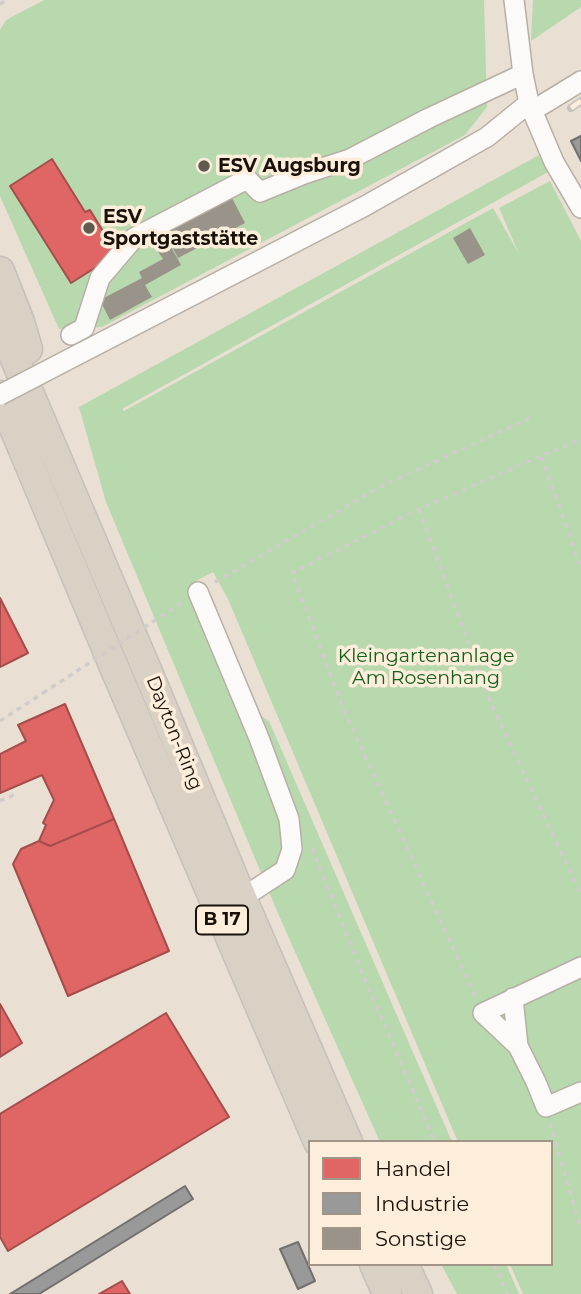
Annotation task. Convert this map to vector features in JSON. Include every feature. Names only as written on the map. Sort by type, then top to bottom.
[{"type":"highway","points":[[0,271],[31,359],[42,420]]},
{"type":"highway","name":"Dayton-Ring","points":[[0,324],[347,1140]]},
{"type":"highway","name":"Dayton-Ring","points":[[0,395],[317,1140]]},
{"type":"highway","points":[[0,416],[20,445]]},
{"type":"highway","points":[[375,1266],[387,1294]]},
{"type":"street","points":[[514,0],[523,74],[531,107],[554,162],[581,208]]},
{"type":"street","points":[[71,335],[84,328],[100,278],[134,238],[247,178],[260,192],[350,159],[523,74]]},
{"type":"street","points":[[0,395],[365,206],[581,80]]},
{"type":"street","points":[[198,592],[259,738],[289,819],[292,849],[285,870],[242,898]]},
{"type":"street","points":[[518,1046],[482,1013],[581,967]]},
{"type":"street","points":[[513,998],[518,1046],[546,1107],[581,1092]]},
{"type":"path","points":[[0,4],[6,0]]},
{"type":"path","points":[[198,592],[380,487],[532,418]]},
{"type":"path","points":[[482,1013],[344,710],[292,573],[419,509],[577,440]]},
{"type":"path","points":[[541,456],[581,567]]},
{"type":"path","points":[[419,509],[489,699],[581,895]]},
{"type":"path","points":[[0,721],[177,606]]},
{"type":"path","points":[[0,801],[16,794]]},
{"type":"path","points":[[289,819],[302,831],[312,847],[363,975],[434,1140]]},
{"type":"path","points":[[546,1107],[581,1229]]},
{"type":"path","points":[[495,1266],[508,1294]]},
{"type":"green space","name":"ESV Augsburg","points":[[44,0],[484,0],[487,107],[465,135],[102,327],[59,329],[0,196],[0,30],[6,20]]},
{"type":"green space","points":[[533,0],[581,0],[581,7],[531,41]]},
{"type":"green space","name":"Kleingartenanlage Am Rosenhang","points":[[539,155],[548,172],[122,409],[124,411],[493,208],[519,254],[499,208],[550,181],[581,241],[581,1294],[523,1294],[511,1266],[553,1266],[553,1140],[457,1140],[228,599],[213,572],[190,584],[237,701],[269,721],[451,1140],[379,1140],[280,918],[106,502],[79,407]]},
{"type":"green space","points":[[442,1266],[507,1266],[519,1294],[457,1294]]},
{"type":"building: Handel","points":[[52,159],[85,212],[90,210],[117,254],[71,283],[10,186]]},
{"type":"building: Handel","points":[[0,598],[28,653],[0,667]]},
{"type":"building: Handel","points":[[65,704],[114,819],[50,846],[39,841],[46,825],[43,823],[54,800],[42,775],[0,793],[0,754],[26,741],[18,725]]},
{"type":"building: Handel","points":[[114,819],[169,951],[68,996],[13,864],[21,849],[39,841],[50,846]]},
{"type":"building: Handel","points":[[0,1004],[22,1043],[0,1057]]},
{"type":"building: Handel","points":[[166,1013],[229,1117],[8,1251],[0,1237],[0,1114]]},
{"type":"building: Handel","points":[[122,1281],[130,1294],[99,1294]]},
{"type":"building: Industrie","points":[[581,136],[581,161],[571,141]]},
{"type":"building: Industrie","points":[[185,1186],[193,1199],[39,1294],[10,1294]]},
{"type":"building: Industrie","points":[[298,1242],[315,1281],[298,1289],[280,1249]]},
{"type":"building: Sonstige","points":[[231,196],[245,223],[178,258],[164,231]]},
{"type":"building: Sonstige","points":[[470,228],[485,255],[468,264],[453,238]]},
{"type":"building: Sonstige","points":[[169,243],[181,265],[145,285],[152,297],[110,320],[100,300],[142,278],[139,272],[163,259],[157,250]]},
{"type":"railway","points":[[571,108],[581,101]]},
{"type":"place","name":"ESV Augsburg","points":[[204,166]]},
{"type":"place","name":"ESV Sportgaststätte","points":[[89,228]]}]
